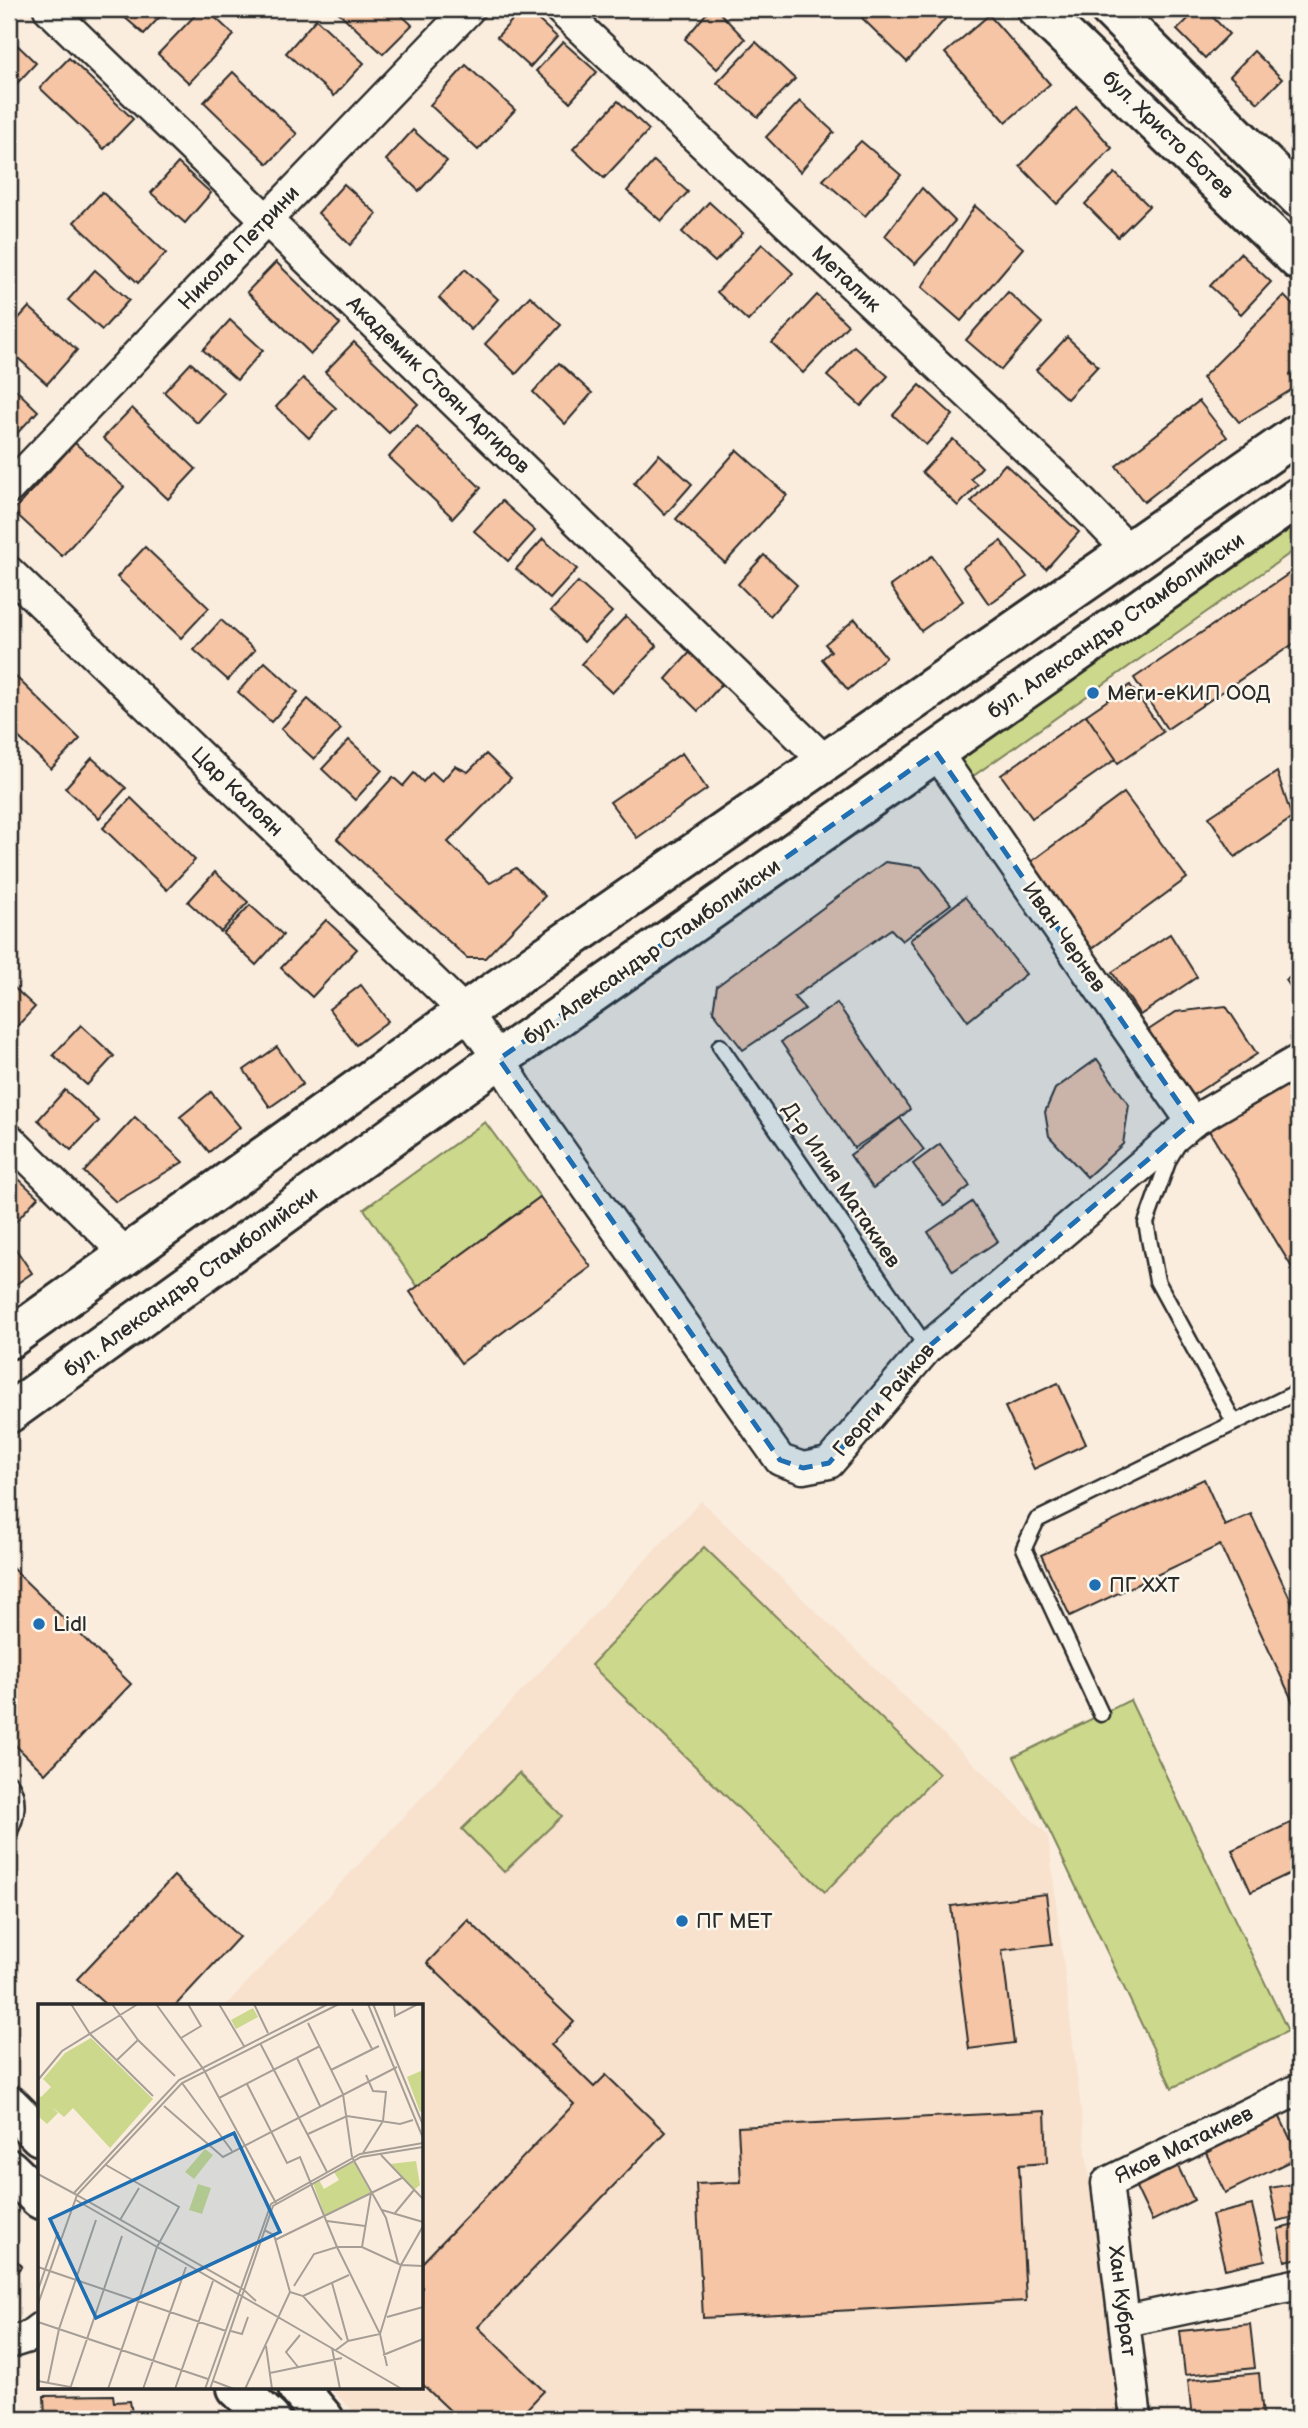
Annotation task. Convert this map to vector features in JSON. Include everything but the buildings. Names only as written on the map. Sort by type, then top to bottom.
[{"type":"street","name":"Академик Стоян Аргиров","points":[[49,9],[826,762]]},
{"type":"street","name":"Никола Петрини","points":[[9,488],[470,9]]},
{"type":"street","name":"Металик","points":[[560,9],[1066,486],[1129,551]]},
{"type":"street","name":"бул. Христо Ботев","points":[[1037,9],[1299,261]]},
{"type":"street","points":[[1110,9],[1299,198]]},
{"type":"street","points":[[9,1339],[466,1012],[1299,433]]},
{"type":"street","name":"бул. Александър Стамболийски","points":[[9,1413],[499,1059],[1299,497]]},
{"type":"street","name":"Цар Калоян","points":[[9,572],[466,1012],[499,1059]]},
{"type":"street","name":"Иван Чернев","points":[[936,752],[1192,1122]]},
{"type":"street","name":"Георги Райков","points":[[499,1059],[522,1096],[780,1460],[803,1468],[829,1463],[927,1348],[1192,1122],[1299,1060]]},
{"type":"street","points":[[9,1139],[127,1255]]},
{"type":"street","name":"Яков Матакиев","points":[[1107,2182],[1299,2090]]},
{"type":"street","points":[[9,2105],[38,2134]]},
{"type":"street","points":[[9,2169],[38,2197]]},
{"type":"street","name":"Хан Кубрат","points":[[1107,2182],[1136,2419]]},
{"type":"street","points":[[1126,2321],[1299,2284]]},
{"type":"street","points":[[9,2343],[29,2337],[38,2330]]},
{"type":"street","points":[[239,2390],[270,2419]]},
{"type":"street","points":[[300,2390],[324,2419]]},
{"type":"lane","name":"Д-р Илия Матакиев","points":[[720,1046],[927,1348]]},
{"type":"lane","points":[[1192,1122],[1169,1158],[1146,1223],[1157,1281],[1234,1422]]},
{"type":"lane","points":[[1101,1714],[1024,1548],[1037,1520],[1299,1391]]},
{"type":"lane","points":[[9,1782],[13,1786],[17,1807],[9,1832]]},
{"type":"highlighted area","points":[[936,752],[1192,1122],[927,1348],[829,1463],[803,1468],[780,1460],[499,1059]]},
{"type":"shaded area","name":"ПГ МЕТ","points":[[701,1501],[1048,1835],[1118,2419],[362,2419],[331,2390],[424,2390],[424,2004],[227,2004]]},
{"type":"green space","points":[[1299,497],[1299,547],[959,786],[936,752]]},
{"type":"green space","points":[[485,1122],[540,1197],[418,1287],[364,1209]]},
{"type":"green space","points":[[704,1547],[939,1774],[825,1892],[591,1665]]},
{"type":"green space","points":[[1130,1700],[1288,2031],[1172,2088],[1014,1757]]},
{"type":"green space","points":[[519,1773],[562,1816],[504,1872],[462,1829]]},
{"type":"place","name":"Меги-еКИП ООД","points":[[1093,693]]},
{"type":"place","name":"ПГ ХХТ","points":[[1095,1585]]},
{"type":"place","name":"Lidl","points":[[39,1624]]},
{"type":"place","name":"ПГ МЕТ","points":[[682,1921]]}]
